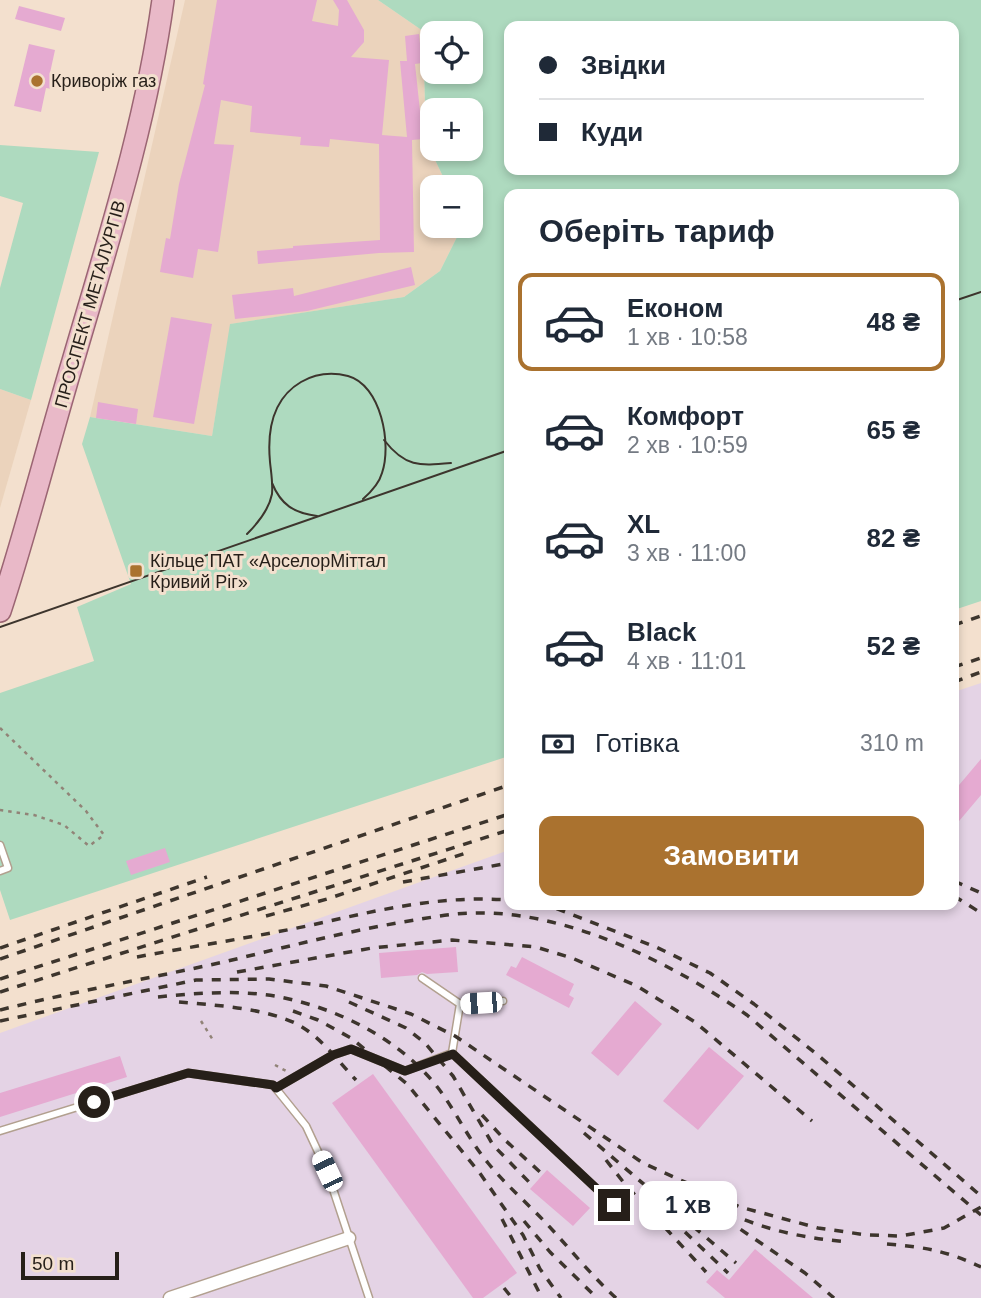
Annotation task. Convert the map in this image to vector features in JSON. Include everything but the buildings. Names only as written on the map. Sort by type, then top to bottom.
[{"type":"main road","name":"ПРОСПЕКТ МЕТАЛУРГІВ","points":[[1,607],[123,191],[145,106],[163,0]]},
{"type":"street","points":[[170,1298],[349,1238]]},
{"type":"lane","points":[[0,845],[8,868],[0,871]]},
{"type":"lane","points":[[422,978],[460,1004],[503,1001]]},
{"type":"lane","points":[[453,1054],[460,1004]]},
{"type":"lane","points":[[276,1088],[333,1055],[351,1049],[405,1071],[453,1054]]},
{"type":"lane","points":[[453,1054],[614,1205]]},
{"type":"lane","points":[[0,1130],[188,1073],[273,1085],[306,1126],[327,1171],[369,1298]]},
{"type":"path","points":[[0,728],[86,811],[104,835],[89,846],[64,825],[34,815],[0,810]]},
{"type":"path","points":[[201,1021],[213,1040]]},
{"type":"shaded area","points":[[185,0],[378,0],[420,29],[420,84],[424,84],[425,98],[420,98],[420,161],[436,161],[442,175],[420,175],[420,238],[456,238],[440,271],[404,297],[231,324],[212,436],[90,417]]},
{"type":"shaded area","points":[[0,389],[31,400],[0,508]]},
{"type":"shaded area","points":[[981,683],[981,1298],[0,1298],[0,1033],[504,852],[504,910],[959,910],[959,690]]},
{"type":"green space","points":[[378,0],[981,0],[981,601],[959,608],[959,189],[504,189],[504,758],[10,920],[0,890],[0,693],[94,661],[77,607],[131,584],[82,444],[90,417],[212,436],[230,324],[404,297],[440,271],[456,238],[483,238],[483,175],[442,175],[436,161],[483,161],[483,98],[425,98],[424,84],[483,84],[483,21],[420,21],[420,29]]},
{"type":"green space","points":[[0,145],[99,152],[31,400],[0,389],[0,288],[23,203],[0,196]]},
{"type":"tram line","points":[[959,299],[981,292]]},
{"type":"tram line","points":[[247,534],[262,516],[272,494],[269,450],[271,427],[278,406],[291,389],[312,377],[330,374],[348,376],[369,391],[376,403],[384,432],[385,461],[379,481],[363,499]]},
{"type":"tram line","points":[[384,440],[399,455],[413,463],[451,463]]},
{"type":"tram line","points":[[0,627],[504,452]]},
{"type":"tram line","points":[[272,483],[289,507],[317,516]]},
{"type":"railway","points":[[959,623],[981,616]]},
{"type":"railway","points":[[959,665],[981,658]]},
{"type":"railway","points":[[959,680],[981,672]]},
{"type":"railway","points":[[0,959],[504,787]]},
{"type":"railway","points":[[0,979],[504,816]]},
{"type":"railway","points":[[0,992],[504,832]]},
{"type":"railway","points":[[266,916],[327,899],[466,853]]},
{"type":"railway","points":[[403,882],[504,864]]},
{"type":"railway","points":[[0,948],[207,877]]},
{"type":"railway","points":[[959,883],[981,893]]},
{"type":"railway","points":[[959,899],[981,913]]},
{"type":"railway","points":[[137,957],[410,905],[459,900],[504,900]]},
{"type":"railway","points":[[560,910],[656,947],[710,973],[819,1056],[981,1196]]},
{"type":"railway","points":[[0,1010],[344,933],[451,914],[508,914],[544,920],[581,930],[652,959],[747,1015],[981,1215]]},
{"type":"railway","points":[[237,972],[372,948],[452,940],[536,947],[572,958],[637,986],[695,1022],[812,1121]]},
{"type":"railway","points":[[0,1021],[196,980],[269,979],[326,986],[411,1014],[455,1036],[643,1163],[740,1207],[818,1228],[867,1235],[901,1236],[944,1228],[981,1207]]},
{"type":"railway","points":[[158,997],[217,993],[275,996],[342,1016],[383,1038],[419,1067],[435,1084],[488,1163],[616,1298]]},
{"type":"railway","points":[[179,1002],[255,1011],[297,1024],[321,1042],[356,1080]]},
{"type":"railway","points":[[349,1002],[406,1028],[425,1043],[453,1076],[493,1145],[530,1183]]},
{"type":"railway","points":[[293,1011],[318,1020],[351,1038],[407,1084],[479,1172],[523,1235],[540,1269],[561,1298]]},
{"type":"railway","points":[[482,1115],[540,1172]]},
{"type":"railway","points":[[584,1133],[736,1263]]},
{"type":"railway","points":[[606,1160],[706,1272]]},
{"type":"railway","points":[[681,1189],[805,1273],[834,1298]]},
{"type":"railway","points":[[712,1205],[778,1231],[849,1242]]},
{"type":"railway","points":[[502,1219],[542,1298]]},
{"type":"railway","points":[[524,1221],[550,1252],[597,1298]]},
{"type":"railway","points":[[685,1232],[728,1273]]},
{"type":"railway","points":[[887,1244],[936,1251],[981,1267]]},
{"type":"railway","points":[[504,1288],[512,1298]]},
{"type":"place","name":"Криворіж газ","points":[[37,81]]},
{"type":"place","name":"Кільце ПАТ «АрселорМіттал Кривий Ріг»","points":[[136,571]]},
{"type":"route","points":[[94,1102],[188,1073],[273,1085],[276,1088],[333,1055],[351,1049],[405,1071],[453,1054],[614,1205]]}]
